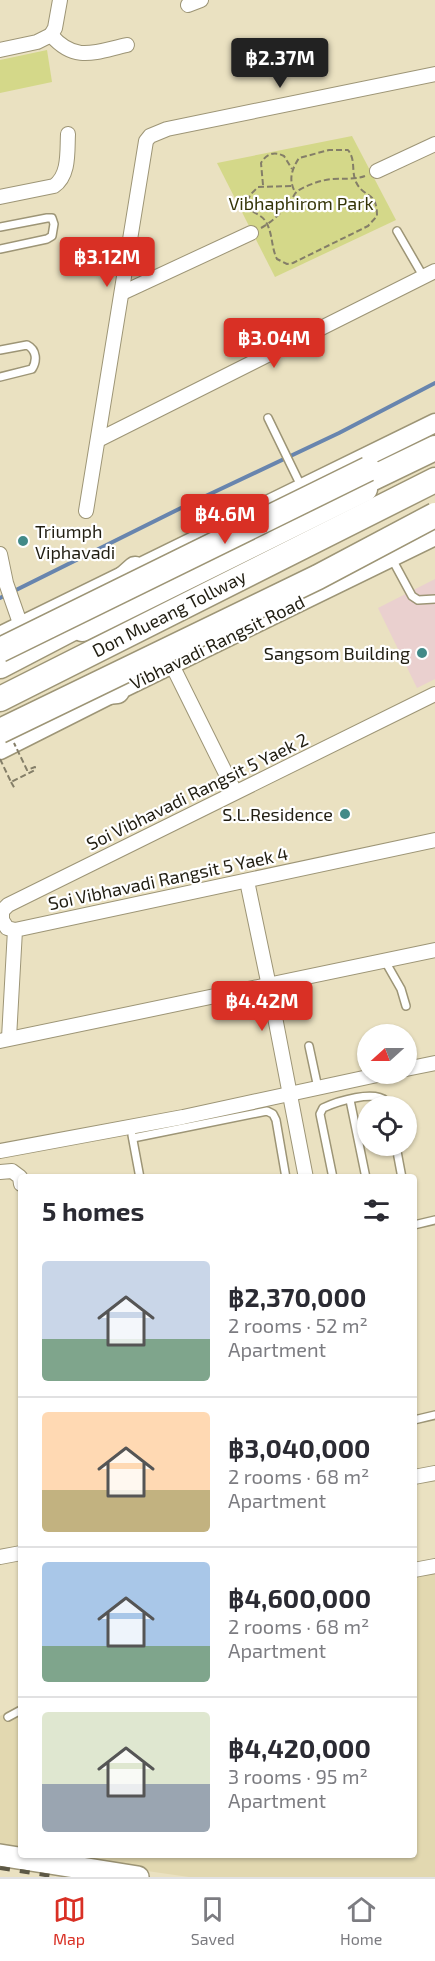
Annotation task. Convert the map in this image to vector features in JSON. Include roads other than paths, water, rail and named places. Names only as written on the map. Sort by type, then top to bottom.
[{"type":"highway","points":[[0,650],[435,437]]},
{"type":"highway","points":[[0,666],[69,629],[435,448]]},
{"type":"highway","name":"Don Mueang Tollway","points":[[0,672],[435,454]]},
{"type":"highway","name":"Don Mueang Tollway","points":[[0,699],[435,480]]},
{"type":"highway","name":"Vibhavadi Rangsit Road","points":[[2,733],[30,700],[435,495]]},
{"type":"highway","points":[[2,733],[318,577],[435,515]]},
{"type":"highway","points":[[69,629],[135,569]]},
{"type":"highway","points":[[30,700],[117,691]]},
{"type":"main road","points":[[0,636],[435,423]]},
{"type":"main road","name":"Vibhavadi Rangsit Road","points":[[2,733],[117,691],[435,536]]},
{"type":"main road","points":[[0,1855],[18,1858]]},
{"type":"main road","points":[[19,1858],[138,1877]]},
{"type":"street","points":[[0,50],[42,41],[51,35],[55,28],[60,0]]},
{"type":"street","points":[[51,35],[62,47],[75,53],[84,54],[127,45]]},
{"type":"street","points":[[86,511],[146,141],[156,133],[167,129],[435,74]]},
{"type":"street","points":[[0,197],[54,186],[59,182],[66,166],[68,134]]},
{"type":"street","points":[[377,171],[435,144]]},
{"type":"street","points":[[122,293],[251,233]]},
{"type":"street","points":[[99,440],[429,273]]},
{"type":"street","points":[[0,554],[9,593],[21,626]]},
{"type":"street","points":[[172,665],[235,792]]},
{"type":"street","name":"Soi Vibhavadi Rangsit 5 Yaek 2","points":[[15,930],[7,928],[2,920],[2,911],[8,905],[435,694]]},
{"type":"street","name":"Soi Vibhavadi Rangsit 5 Yaek 4","points":[[15,930],[435,840]]},
{"type":"street","points":[[247,881],[270,986],[305,1174]]},
{"type":"street","points":[[15,930],[5,1039],[270,986],[435,950]]},
{"type":"street","points":[[417,1067],[435,1063]]},
{"type":"street","points":[[0,1150],[132,1132],[357,1079]]},
{"type":"street","points":[[0,1172],[12,1172],[18,1176]]},
{"type":"street","points":[[417,1476],[435,1473]]},
{"type":"street","points":[[0,1557],[18,1554]]},
{"type":"street","points":[[417,1569],[435,1566]]},
{"type":"lane","points":[[0,226],[47,218],[52,218],[54,224],[52,236],[47,239],[0,249]]},
{"type":"lane","points":[[397,231],[429,273]]},
{"type":"lane","points":[[0,350],[27,345],[32,347],[35,353],[32,369],[0,377]]},
{"type":"lane","points":[[267,418],[302,488]]},
{"type":"lane","points":[[392,558],[412,596],[418,600],[435,599]]},
{"type":"lane","points":[[385,961],[402,989],[406,1006]]},
{"type":"lane","points":[[309,1046],[318,1088]]},
{"type":"lane","points":[[332,1174],[320,1114],[323,1108],[357,1099]]},
{"type":"lane","points":[[350,1100],[365,1174]]},
{"type":"lane","points":[[139,1174],[132,1132],[267,1111],[273,1114],[276,1120],[285,1174]]},
{"type":"lane","points":[[398,1156],[401,1174]]},
{"type":"lane","points":[[417,1224],[435,1220]]},
{"type":"lane","points":[[417,1419],[435,1415]]},
{"type":"lane","points":[[417,1576],[435,1572]]},
{"type":"lane","points":[[8,1717],[18,1712]]},
{"type":"waterway","points":[[0,598],[191,503],[339,433],[435,383]]},
{"type":"railway","points":[[0,1868],[58,1877]]},
{"type":"place","name":"Triumph Viphavadi","points":[[23,541]]},
{"type":"place","name":"Sangsom Building","points":[[422,653]]},
{"type":"place","name":"S.L.Residence","points":[[345,814]]},
{"type":"park label","name":"Vibhaphirom Park","points":[[301,203]]}]
